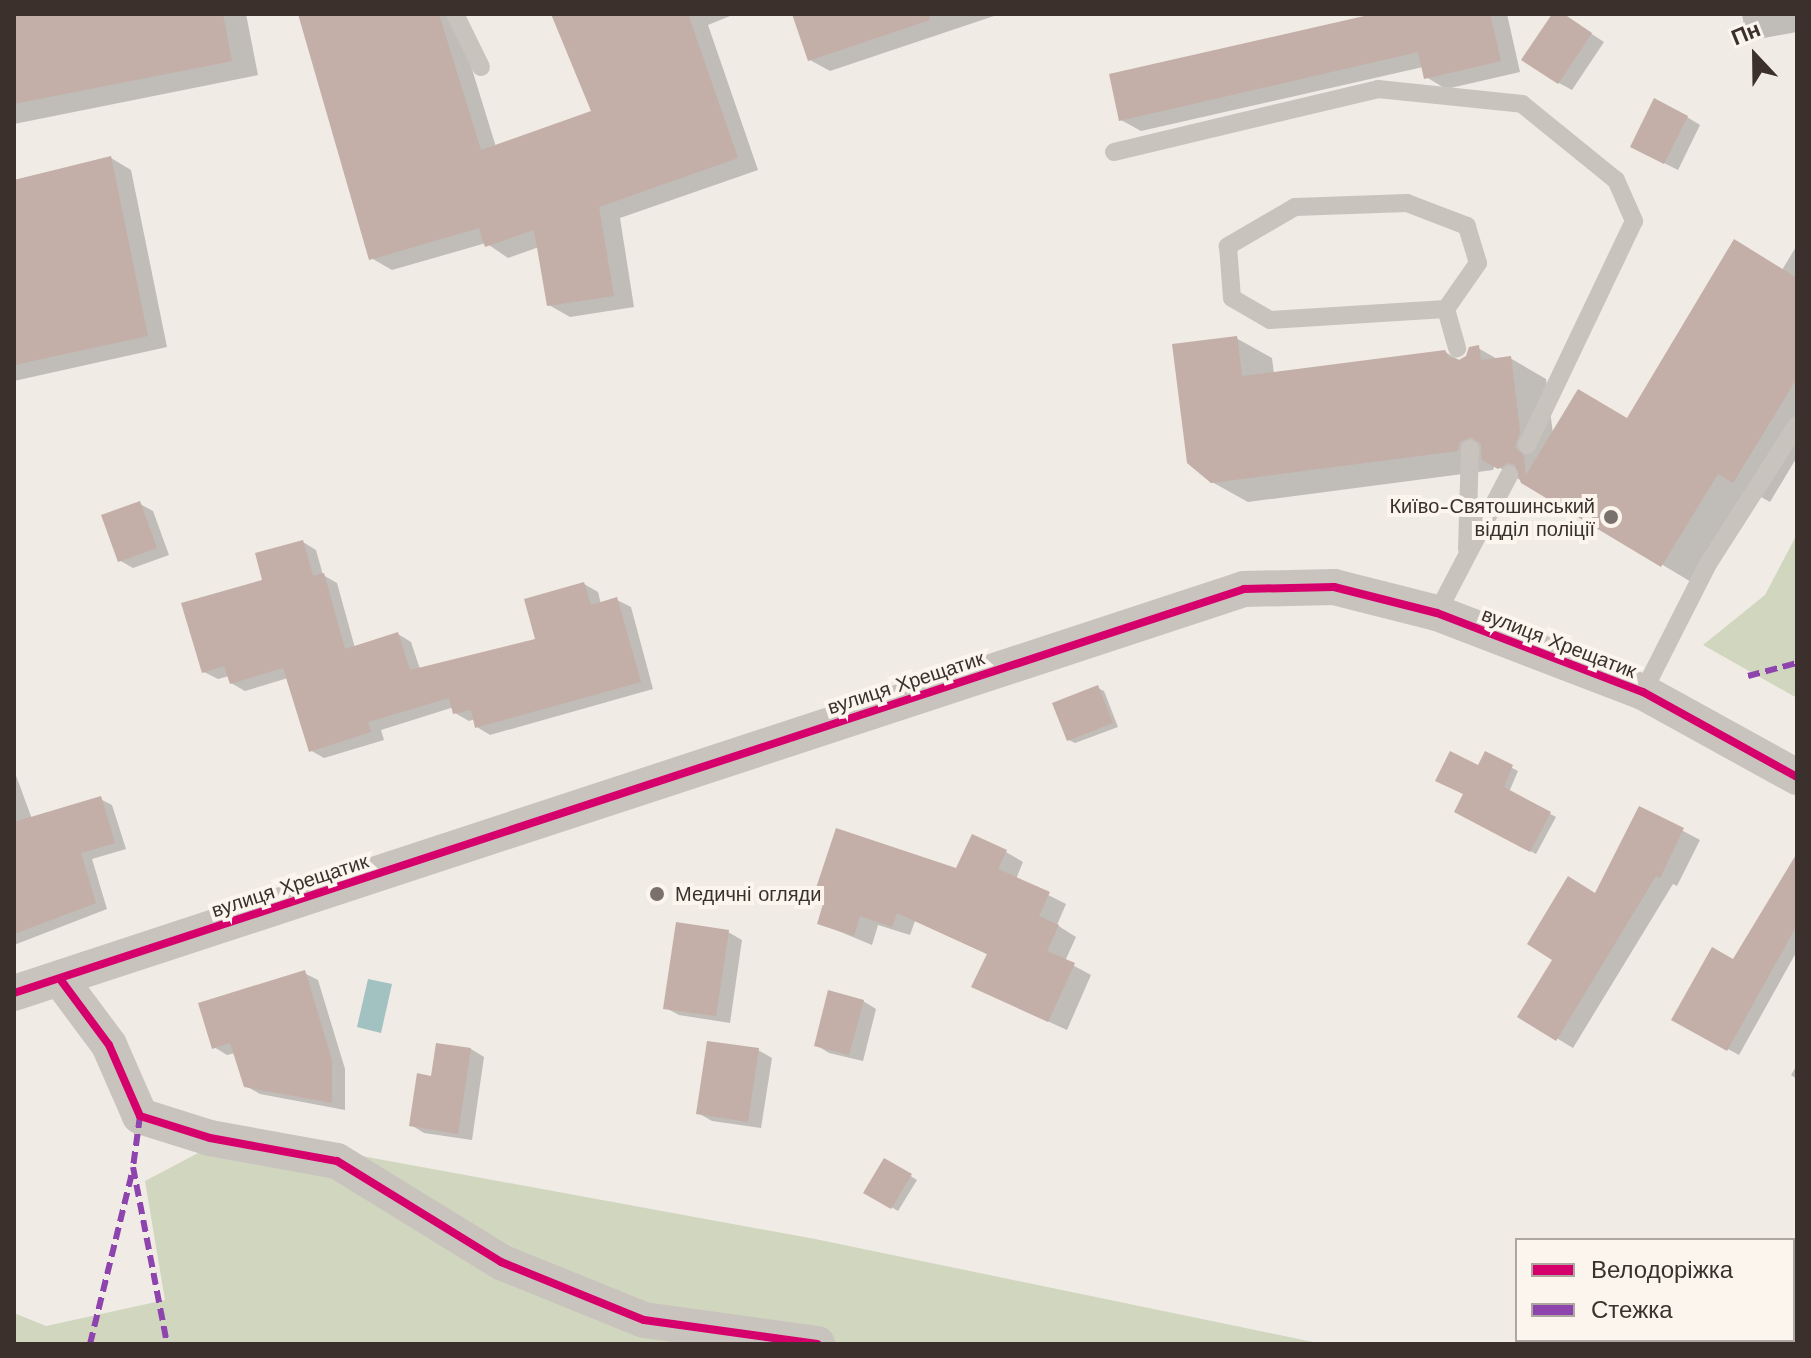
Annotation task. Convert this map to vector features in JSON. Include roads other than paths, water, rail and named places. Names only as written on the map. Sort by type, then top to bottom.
[{"type":"street","name":"вулиця Хрещатик","points":[[14,993],[1244,589],[1334,587],[1437,613],[1643,692],[1797,777]]},
{"type":"street","points":[[60,979],[109,1045],[140,1116],[210,1138],[337,1161],[501,1262],[644,1320],[817,1344]]},
{"type":"lane","points":[[455,14],[481,67]]},
{"type":"lane","points":[[1114,152],[1378,89],[1522,104],[1616,180],[1634,221],[1527,445]]},
{"type":"lane","points":[[1407,203],[1467,226],[1478,263],[1446,309],[1270,320],[1232,298],[1228,246],[1295,207],[1407,203]]},
{"type":"lane","points":[[1446,309],[1457,348]]},
{"type":"lane","points":[[1643,692],[1708,564],[1797,425]]},
{"type":"lane","points":[[1467,556],[1470,449]]},
{"type":"lane","points":[[1437,613],[1509,475]]},
{"type":"water","points":[[368,979],[392,984],[381,1033],[357,1027]]},
{"type":"place","name":"Київо-Святошинський відділ поліції","points":[[1611,517]]},
{"type":"place","name":"Медичні огляди","points":[[657,894]]}]
